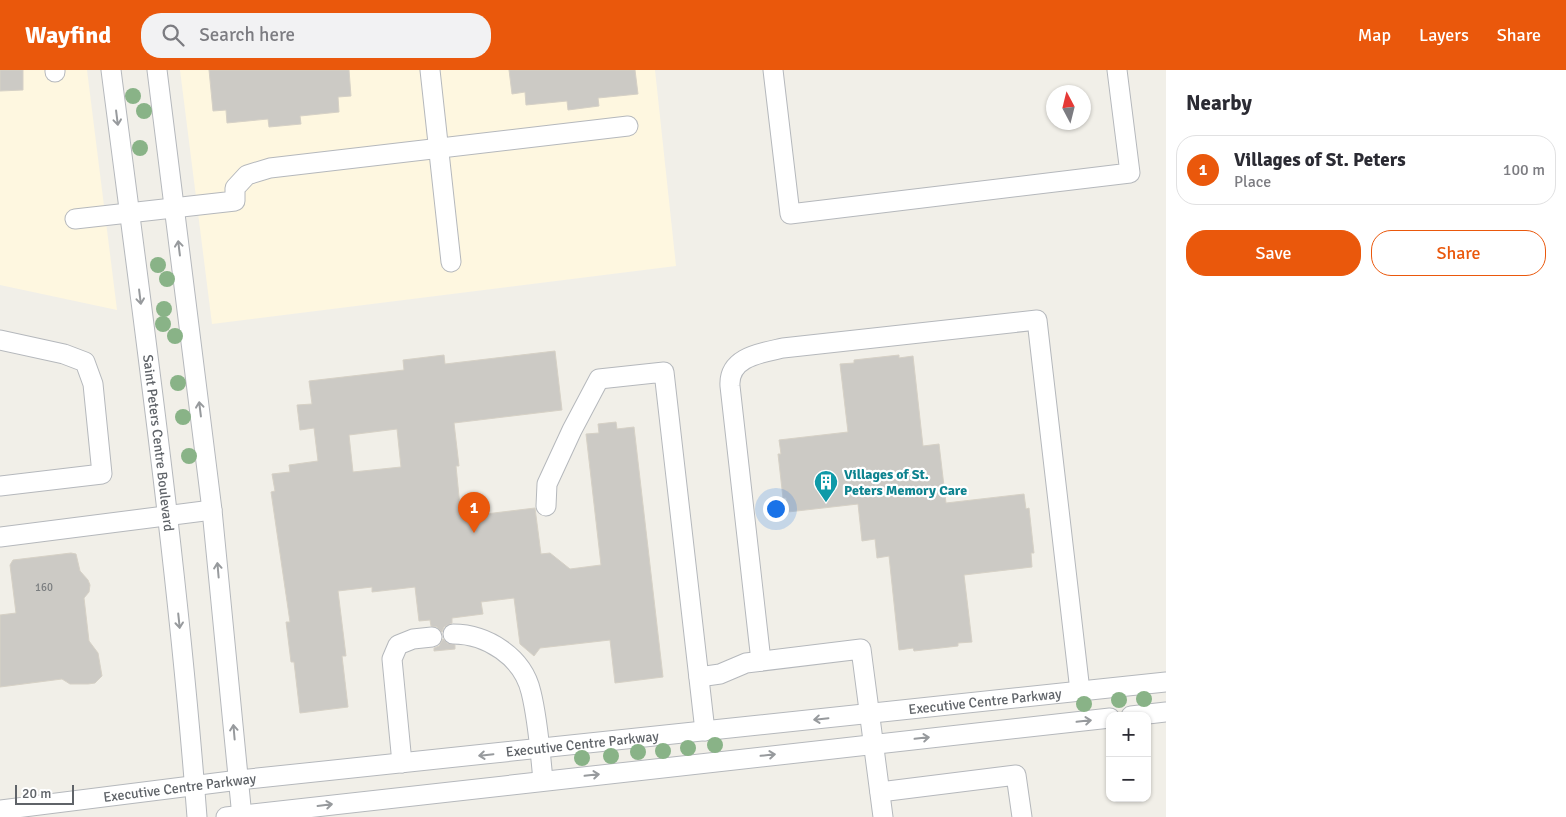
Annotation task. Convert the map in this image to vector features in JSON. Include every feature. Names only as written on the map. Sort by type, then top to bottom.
[{"type":"street","name":"Saint Peters Centre Boulevard","points":[[112,70],[167,516],[197,817]]},
{"type":"street","points":[[157,70],[212,510],[239,780],[237,816],[543,780],[1106,718]]},
{"type":"street","points":[[430,70],[451,262]]},
{"type":"street","points":[[772,70],[790,214],[1130,173],[1117,70]]},
{"type":"street","points":[[75,220],[235,201],[235,188],[247,174],[270,168],[628,126]]},
{"type":"street","points":[[761,661],[729,376],[734,366],[762,353],[783,348],[1037,320],[1080,691]]},
{"type":"street","points":[[0,340],[64,354],[85,362],[92,384],[102,474],[0,486]]},
{"type":"street","points":[[546,506],[547,484],[572,430],[599,380],[664,372],[705,731]]},
{"type":"street","points":[[0,536],[212,510]]},
{"type":"street","points":[[453,634],[469,634],[497,644],[521,670],[531,690],[543,780]]},
{"type":"street","points":[[402,763],[392,659],[398,645],[413,639],[432,637]]},
{"type":"street","points":[[698,677],[720,674],[738,666],[761,661],[862,649],[884,817]]},
{"type":"street","name":"Executive Centre Parkway","points":[[0,810],[239,780],[1166,682]]},
{"type":"street","points":[[1151,714],[1166,712]]},
{"type":"street","points":[[880,792],[1016,775],[1022,817]]},
{"type":"shaded area","points":[[0,70],[87,70],[117,310],[0,285]]},
{"type":"shaded area","points":[[180,70],[655,70],[676,266],[212,324]]},
{"type":"building","points":[[0,70],[23,70],[23,90],[0,91]]},
{"type":"building","points":[[209,70],[349,70],[351,96],[338,97],[339,112],[300,116],[301,124],[269,127],[268,119],[227,123],[226,110],[213,111]]},
{"type":"building","points":[[509,70],[635,70],[638,94],[598,98],[599,106],[568,110],[567,101],[526,105],[525,92],[512,94]]},
{"type":"building","points":[[555,351],[562,410],[454,423],[459,466],[456,466],[461,517],[535,508],[541,554],[550,553],[570,569],[601,565],[586,434],[599,433],[598,424],[616,422],[617,429],[634,427],[663,677],[615,683],[610,640],[540,648],[534,656],[520,644],[514,598],[481,602],[483,614],[452,618],[452,623],[444,627],[442,632],[437,627],[431,626],[430,620],[419,621],[415,587],[372,592],[372,587],[338,591],[346,656],[342,656],[348,707],[300,713],[294,662],[291,662],[286,622],[290,622],[271,492],[275,491],[272,474],[290,472],[289,465],[318,461],[314,428],[300,430],[297,405],[312,404],[309,381],[404,370],[403,360],[444,355],[445,364]],"holes":[[[397,429],[401,467],[353,472],[349,435]]]},
{"type":"building","name":"Villages of St. Peters Memory Care","points":[[899,355],[899,358],[913,356],[923,446],[939,444],[946,503],[1024,494],[1026,509],[1029,508],[1034,553],[1031,553],[1032,567],[964,575],[972,642],[958,643],[958,646],[914,651],[913,648],[899,650],[889,556],[877,558],[875,539],[862,541],[858,504],[788,512],[786,498],[783,498],[778,454],[781,454],[779,440],[848,432],[840,364],[854,363],[854,360]]},
{"type":"building","points":[[76,554],[80,571],[90,585],[89,592],[84,598],[89,641],[98,653],[102,676],[95,683],[88,684],[70,684],[62,679],[0,687],[0,615],[16,613],[10,565],[13,560]]},
{"type":"building","points":[[443,639],[447,643],[455,645],[455,649],[434,651],[434,648],[439,646]]},
{"type":"place","name":"Villages of St. Peters Memory Care","points":[[826,503]]},
{"type":"place","name":"Villages of St. Peters","points":[[474,533]]}]
